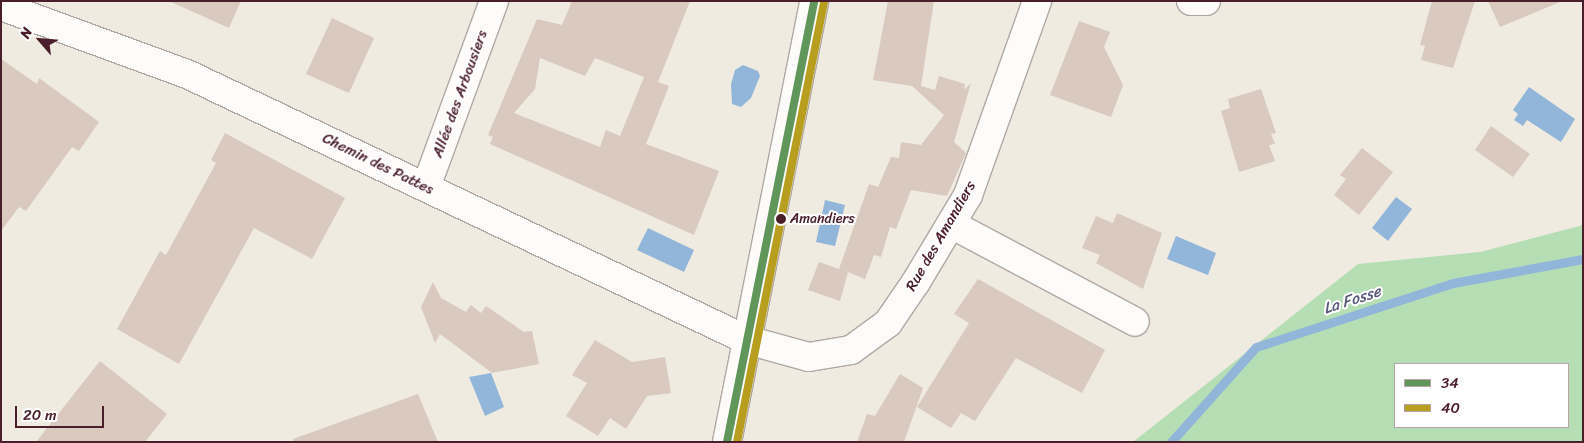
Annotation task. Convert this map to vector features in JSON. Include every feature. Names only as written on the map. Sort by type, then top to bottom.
[{"type":"street","name":"Allée des Arbousiers","points":[[426,188],[494,1]]},
{"type":"street","points":[[727,442],[814,1]]},
{"type":"street","name":"Rue des Amandiers","points":[[747,340],[809,357],[851,350],[888,323],[968,195],[1037,1]]},
{"type":"street","points":[[1191,1],[1206,1]]},
{"type":"street","name":"Chemin des Pattes","points":[[1,6],[187,74],[747,340]]},
{"type":"street","points":[[951,224],[1135,322]]},
{"type":"green space","points":[[1583,225],[1583,442],[1133,442],[1358,264],[1480,252]]},
{"type":"water","points":[[743,65],[758,71],[760,76],[751,98],[741,107],[732,104],[731,84],[735,70]]},
{"type":"water","points":[[1529,87],[1575,119],[1561,142],[1527,120],[1523,126],[1514,120],[1518,114],[1513,110]]},
{"type":"water","points":[[1396,197],[1412,209],[1388,241],[1372,228]]},
{"type":"water","points":[[825,200],[845,205],[835,246],[816,242]]},
{"type":"water","points":[[648,228],[694,250],[684,272],[637,250]]},
{"type":"water","points":[[1176,236],[1216,253],[1208,275],[1167,259]]},
{"type":"water","points":[[491,373],[504,407],[485,416],[469,377]]},
{"type":"building","points":[[169,1],[241,1],[229,28]]},
{"type":"building","points":[[572,1],[690,1],[658,82],[669,86],[646,144],[719,171],[694,235],[490,144],[493,137],[488,135],[537,19],[562,25]],"holes":[[[540,58],[585,76],[595,58],[644,77],[620,136],[606,130],[600,147],[514,113],[535,89]]]},
{"type":"building","points":[[888,1],[934,1],[921,86],[935,90],[939,76],[965,84],[964,90],[971,83],[954,142],[966,153],[947,196],[911,190],[896,229],[890,227],[881,257],[874,255],[865,279],[848,272],[840,301],[808,290],[819,262],[839,269],[869,184],[878,187],[891,157],[899,158],[901,142],[921,145],[944,115],[912,86],[873,80]]},
{"type":"building","points":[[1432,1],[1475,1],[1453,68],[1421,60],[1425,46],[1420,45]]},
{"type":"building","points":[[1488,1],[1560,1],[1560,2],[1500,27]]},
{"type":"building","points":[[332,18],[374,38],[349,93],[306,74]]},
{"type":"building","points":[[1079,21],[1110,32],[1104,47],[1123,85],[1111,117],[1050,95]]},
{"type":"building","points":[[1,59],[37,84],[39,78],[99,122],[79,151],[72,147],[26,211],[19,207],[1,231]]},
{"type":"building","points":[[1261,89],[1276,133],[1271,134],[1275,144],[1269,145],[1275,161],[1239,172],[1221,111],[1230,108],[1228,99]]},
{"type":"building","points":[[1491,126],[1530,154],[1513,177],[1475,150]]},
{"type":"building","points":[[225,133],[345,198],[312,259],[254,228],[179,364],[117,329],[160,251],[166,255],[216,163],[211,160]]},
{"type":"building","points":[[1362,148],[1393,172],[1359,215],[1334,195],[1346,179],[1340,175]]},
{"type":"building","points":[[1117,213],[1162,233],[1143,289],[1096,263],[1100,255],[1082,248],[1096,216],[1113,223]]},
{"type":"building","points":[[978,279],[1105,350],[1082,393],[1016,358],[975,421],[961,413],[951,428],[917,407],[969,323],[954,314]]},
{"type":"building","points":[[433,282],[441,298],[466,312],[471,305],[481,313],[486,306],[524,332],[532,331],[539,364],[492,373],[440,334],[435,343],[421,307]]},
{"type":"building","points":[[595,340],[632,362],[665,357],[671,393],[647,396],[626,429],[610,418],[598,436],[566,416],[587,383],[572,375]]},
{"type":"building","points":[[100,361],[167,414],[145,442],[36,442]]},
{"type":"building","points":[[900,374],[923,388],[904,442],[857,442],[867,414],[875,416]]},
{"type":"building","points":[[418,394],[438,442],[294,442],[293,439]]},
{"type":"waterway","name":"La Fosse","points":[[1171,442],[1256,347],[1453,283],[1583,259]]},
{"type":"transit line","name":"34","points":[[727,442],[814,1]]},
{"type":"transit line","name":"40","points":[[737,442],[824,3]]},
{"type":"place","name":"Amandiers","points":[[781,219]]}]
